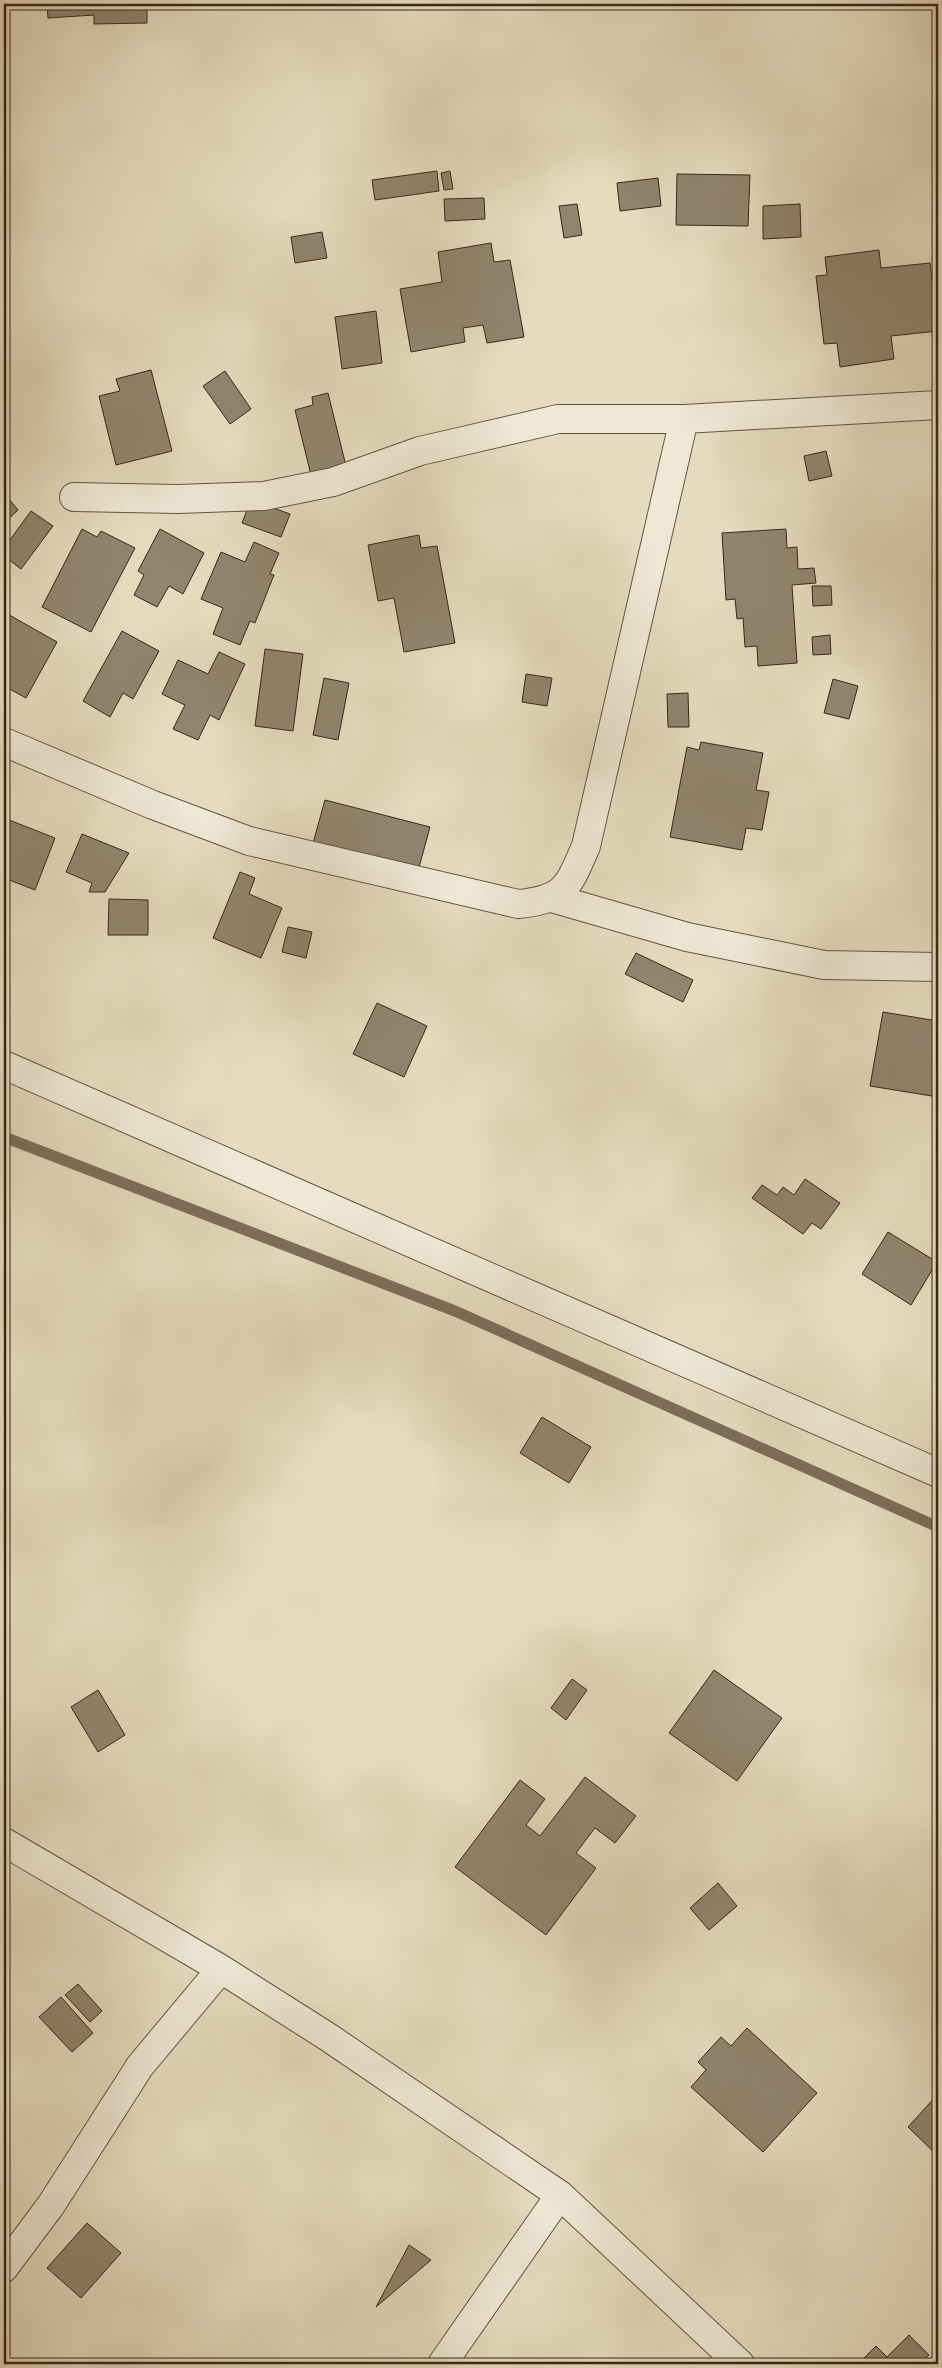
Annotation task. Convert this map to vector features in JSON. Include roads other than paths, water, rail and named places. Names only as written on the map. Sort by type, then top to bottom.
[{"type":"street","points":[[74,498],[178,499],[264,496],[333,482],[420,450],[558,419],[684,419],[938,405]]},
{"type":"street","points":[[552,898],[567,885],[586,846],[684,419]]},
{"type":"street","points":[[4,742],[152,805],[249,841],[518,904],[552,898],[612,917],[687,937],[824,965],[938,967]]},
{"type":"street","points":[[4,1065],[938,1473]]},
{"type":"street","points":[[4,1842],[221,1968],[328,2037],[560,2195],[740,2364]]},
{"type":"street","points":[[4,2268],[51,2205],[140,2066],[221,1968]]},
{"type":"street","points":[[442,2364],[560,2195]]},
{"type":"waterway","points":[[4,1137],[455,1311],[938,1527]]}]
